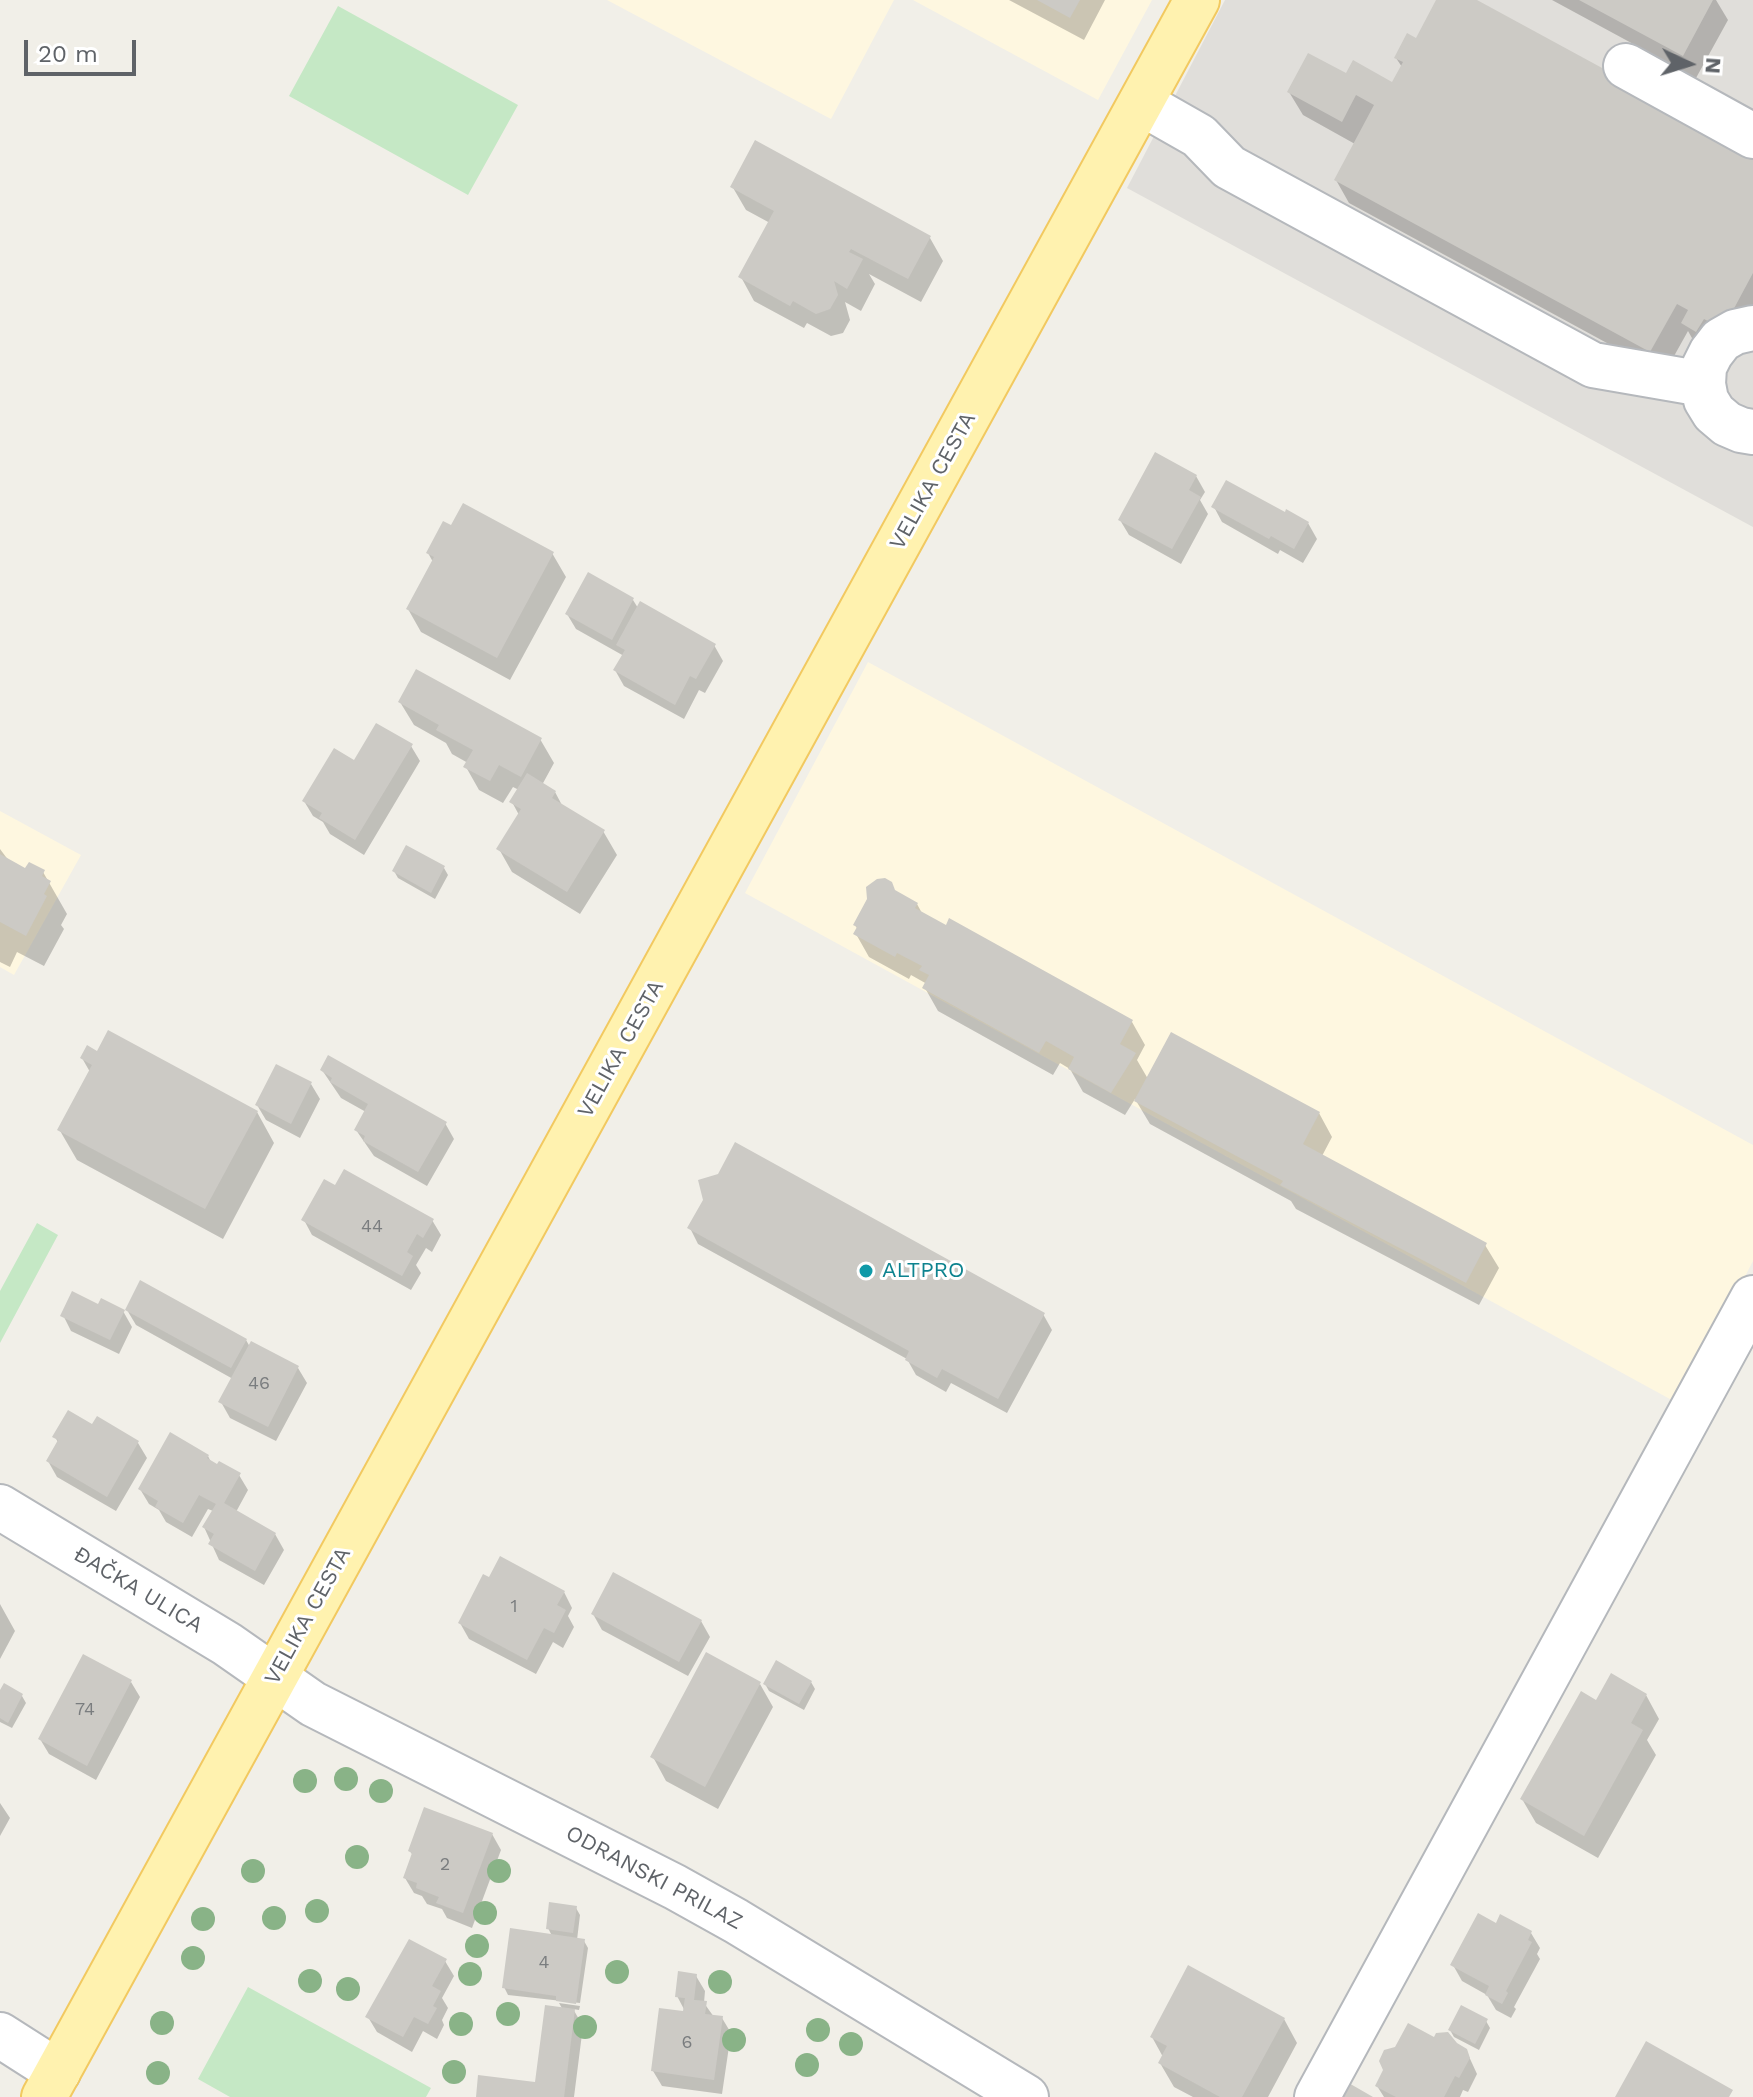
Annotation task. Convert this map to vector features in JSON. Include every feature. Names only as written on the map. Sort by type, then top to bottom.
[{"type":"main road","name":"VELIKA CESTA","points":[[51,2084],[1197,0]]},
{"type":"street","points":[[1626,66],[1753,136]]},
{"type":"street","points":[[1141,103],[1199,136],[1229,167],[1593,365],[1703,384]]},
{"type":"street","points":[[1747,320],[1721,340],[1711,353],[1704,367],[1703,384],[1706,400],[1714,413],[1727,424],[1753,432]]},
{"type":"street","points":[[1317,2097],[1753,1298]]},
{"type":"street","name":"ĐAČKA ULICA","points":[[0,1507],[110,1572],[274,1676]]},
{"type":"street","name":"ODRANSKI PRILAZ","points":[[274,1676],[313,1704],[591,1843],[736,1921],[1026,2097]]},
{"type":"street","points":[[0,2035],[51,2084]]},
{"type":"shaded area","points":[[607,0],[894,0],[831,119]]},
{"type":"shaded area","points":[[913,0],[1152,0],[1098,100]]},
{"type":"shaded area","points":[[1225,0],[1753,0],[1753,527],[1127,188]]},
{"type":"shaded area","points":[[868,662],[1753,1145],[1753,1261],[1679,1404],[745,893]]},
{"type":"shaded area","points":[[0,811],[81,855],[14,975],[0,967]]},
{"type":"green space","points":[[338,6],[518,105],[468,195],[289,96]]},
{"type":"green space","points":[[37,1223],[58,1235],[0,1343],[0,1291]]},
{"type":"green space","points":[[248,1987],[431,2088],[426,2097],[230,2097],[198,2079]]},
{"type":"building","points":[[1037,0],[1080,0],[1070,18]]},
{"type":"building","points":[[1436,0],[1477,0],[1753,150],[1753,273],[1723,329],[1704,319],[1696,332],[1681,323],[1688,310],[1677,304],[1650,352],[1334,180],[1374,105],[1356,95],[1342,122],[1287,92],[1308,53],[1346,73],[1353,60],[1392,82],[1403,62],[1394,58],[1407,33],[1416,38]]},
{"type":"building","points":[[1579,0],[1713,0],[1683,56]]},
{"type":"building","points":[[755,140],[931,236],[908,279],[851,249],[849,252],[863,259],[847,289],[834,281],[838,295],[830,309],[816,314],[793,301],[790,306],[738,277],[774,211],[730,187]]},
{"type":"building","points":[[1155,452],[1197,475],[1189,490],[1201,497],[1172,549],[1118,520]]},
{"type":"building","points":[[1226,480],[1309,522],[1294,549],[1211,507]]},
{"type":"building","points":[[463,503],[554,552],[497,658],[406,609],[434,557],[426,553],[443,521],[451,525]]},
{"type":"building","points":[[588,572],[634,598],[612,640],[565,614]]},
{"type":"building","points":[[640,601],[716,644],[696,679],[690,676],[675,705],[613,670],[625,650],[616,645]]},
{"type":"building","points":[[416,669],[542,738],[521,777],[499,765],[490,781],[463,767],[473,750],[436,730],[439,725],[398,702]]},
{"type":"building","points":[[376,723],[413,744],[355,840],[319,818],[322,813],[302,801],[334,748],[354,760]]},
{"type":"building","points":[[527,773],[556,791],[552,798],[605,830],[567,892],[496,849],[521,809],[509,802]]},
{"type":"building","points":[[406,845],[445,866],[431,893],[392,871]]},
{"type":"building","points":[[0,854],[25,868],[29,862],[45,870],[42,876],[51,881],[44,894],[47,896],[26,936],[0,922]]},
{"type":"building","points":[[885,878],[892,882],[895,890],[918,903],[915,908],[946,925],[949,918],[1133,1020],[1120,1044],[1136,1053],[1111,1093],[1068,1069],[1074,1057],[1046,1041],[1039,1053],[922,988],[929,975],[919,970],[922,966],[897,953],[895,957],[853,934],[857,927],[853,925],[867,899],[866,887],[877,879]]},
{"type":"building","points":[[108,1030],[258,1111],[205,1209],[57,1130],[92,1065],[80,1058],[87,1045],[97,1051]]},
{"type":"building","points":[[1171,1032],[1320,1112],[1303,1144],[1487,1243],[1466,1283],[1280,1185],[1283,1181],[1134,1101]]},
{"type":"building","points":[[328,1055],[447,1122],[418,1172],[363,1141],[365,1136],[354,1130],[368,1104],[330,1082],[332,1078],[320,1070]]},
{"type":"building","points":[[276,1064],[312,1082],[291,1124],[255,1105]]},
{"type":"building","name":"ALTPRO","points":[[735,1142],[1045,1313],[998,1399],[942,1369],[937,1378],[905,1360],[909,1351],[687,1228],[703,1200],[698,1180],[718,1174]]},
{"type":"building","points":[[344,1169],[434,1219],[423,1238],[417,1234],[407,1252],[413,1256],[402,1276],[301,1220],[324,1179],[335,1185]]},
{"type":"building","points":[[140,1280],[247,1339],[231,1368],[125,1310]]},
{"type":"building","points":[[72,1291],[98,1304],[101,1298],[125,1310],[110,1340],[60,1316]]},
{"type":"building","points":[[251,1341],[299,1366],[268,1427],[218,1402]]},
{"type":"building","points":[[68,1410],[92,1424],[97,1416],[139,1441],[107,1497],[46,1461],[58,1440],[52,1437]]},
{"type":"building","points":[[170,1432],[209,1455],[207,1458],[217,1464],[219,1461],[241,1473],[224,1503],[276,1533],[255,1571],[208,1544],[214,1534],[202,1527],[216,1504],[199,1495],[183,1523],[155,1507],[158,1501],[138,1489]]},
{"type":"building","points":[[500,1556],[565,1591],[557,1605],[566,1610],[554,1633],[544,1628],[527,1660],[458,1623],[483,1574],[489,1577]]},
{"type":"building","points":[[613,1572],[702,1620],[679,1662],[591,1614]]},
{"type":"building","points":[[706,1652],[761,1682],[705,1787],[650,1757]]},
{"type":"building","points":[[83,1654],[132,1680],[87,1766],[38,1739]]},
{"type":"building","points":[[776,1660],[812,1681],[799,1704],[763,1684]]},
{"type":"building","points":[[1611,1673],[1647,1694],[1631,1723],[1643,1730],[1584,1836],[1520,1799],[1581,1691],[1596,1700]]},
{"type":"building","points":[[4,1683],[23,1694],[8,1723],[0,1718],[0,1690]]},
{"type":"building","points":[[424,1807],[493,1833],[463,1913],[436,1903],[439,1897],[416,1888],[417,1883],[403,1878],[412,1853],[408,1851]]},
{"type":"building","points":[[549,1902],[577,1906],[573,1933],[546,1929]]},
{"type":"building","points":[[1478,1913],[1496,1923],[1500,1914],[1532,1931],[1528,1940],[1532,1942],[1502,2004],[1485,1995],[1489,1986],[1450,1965]]},
{"type":"building","points":[[510,1928],[585,1939],[576,2004],[556,2001],[556,1996],[502,1988]]},
{"type":"building","points":[[409,1939],[447,1959],[432,1986],[441,1991],[433,2006],[437,2008],[428,2024],[414,2017],[403,2037],[365,2017]]},
{"type":"building","points":[[1188,1965],[1285,2018],[1242,2097],[1220,2097],[1158,2063],[1167,2046],[1150,2037]]},
{"type":"building","points":[[678,1971],[697,1974],[694,2000],[707,2001],[705,2014],[723,2016],[714,2080],[651,2071],[659,2008],[683,2011],[685,1998],[675,1997]]},
{"type":"building","points":[[545,2005],[575,2009],[564,2097],[476,2097],[478,2075],[535,2082]]},
{"type":"building","points":[[1461,2005],[1488,2019],[1475,2044],[1448,2030]]},
{"type":"building","points":[[1408,2023],[1434,2037],[1436,2033],[1448,2032],[1467,2049],[1470,2058],[1459,2078],[1455,2076],[1444,2097],[1396,2097],[1375,2086],[1383,2070],[1379,2061],[1384,2050],[1395,2047]]},
{"type":"building","points":[[1646,2041],[1733,2090],[1729,2097],[1615,2097]]},
{"type":"building","points":[[1347,2082],[1373,2097],[1339,2097]]},
{"type":"place","name":"ALTPRO","points":[[866,1271]]}]
